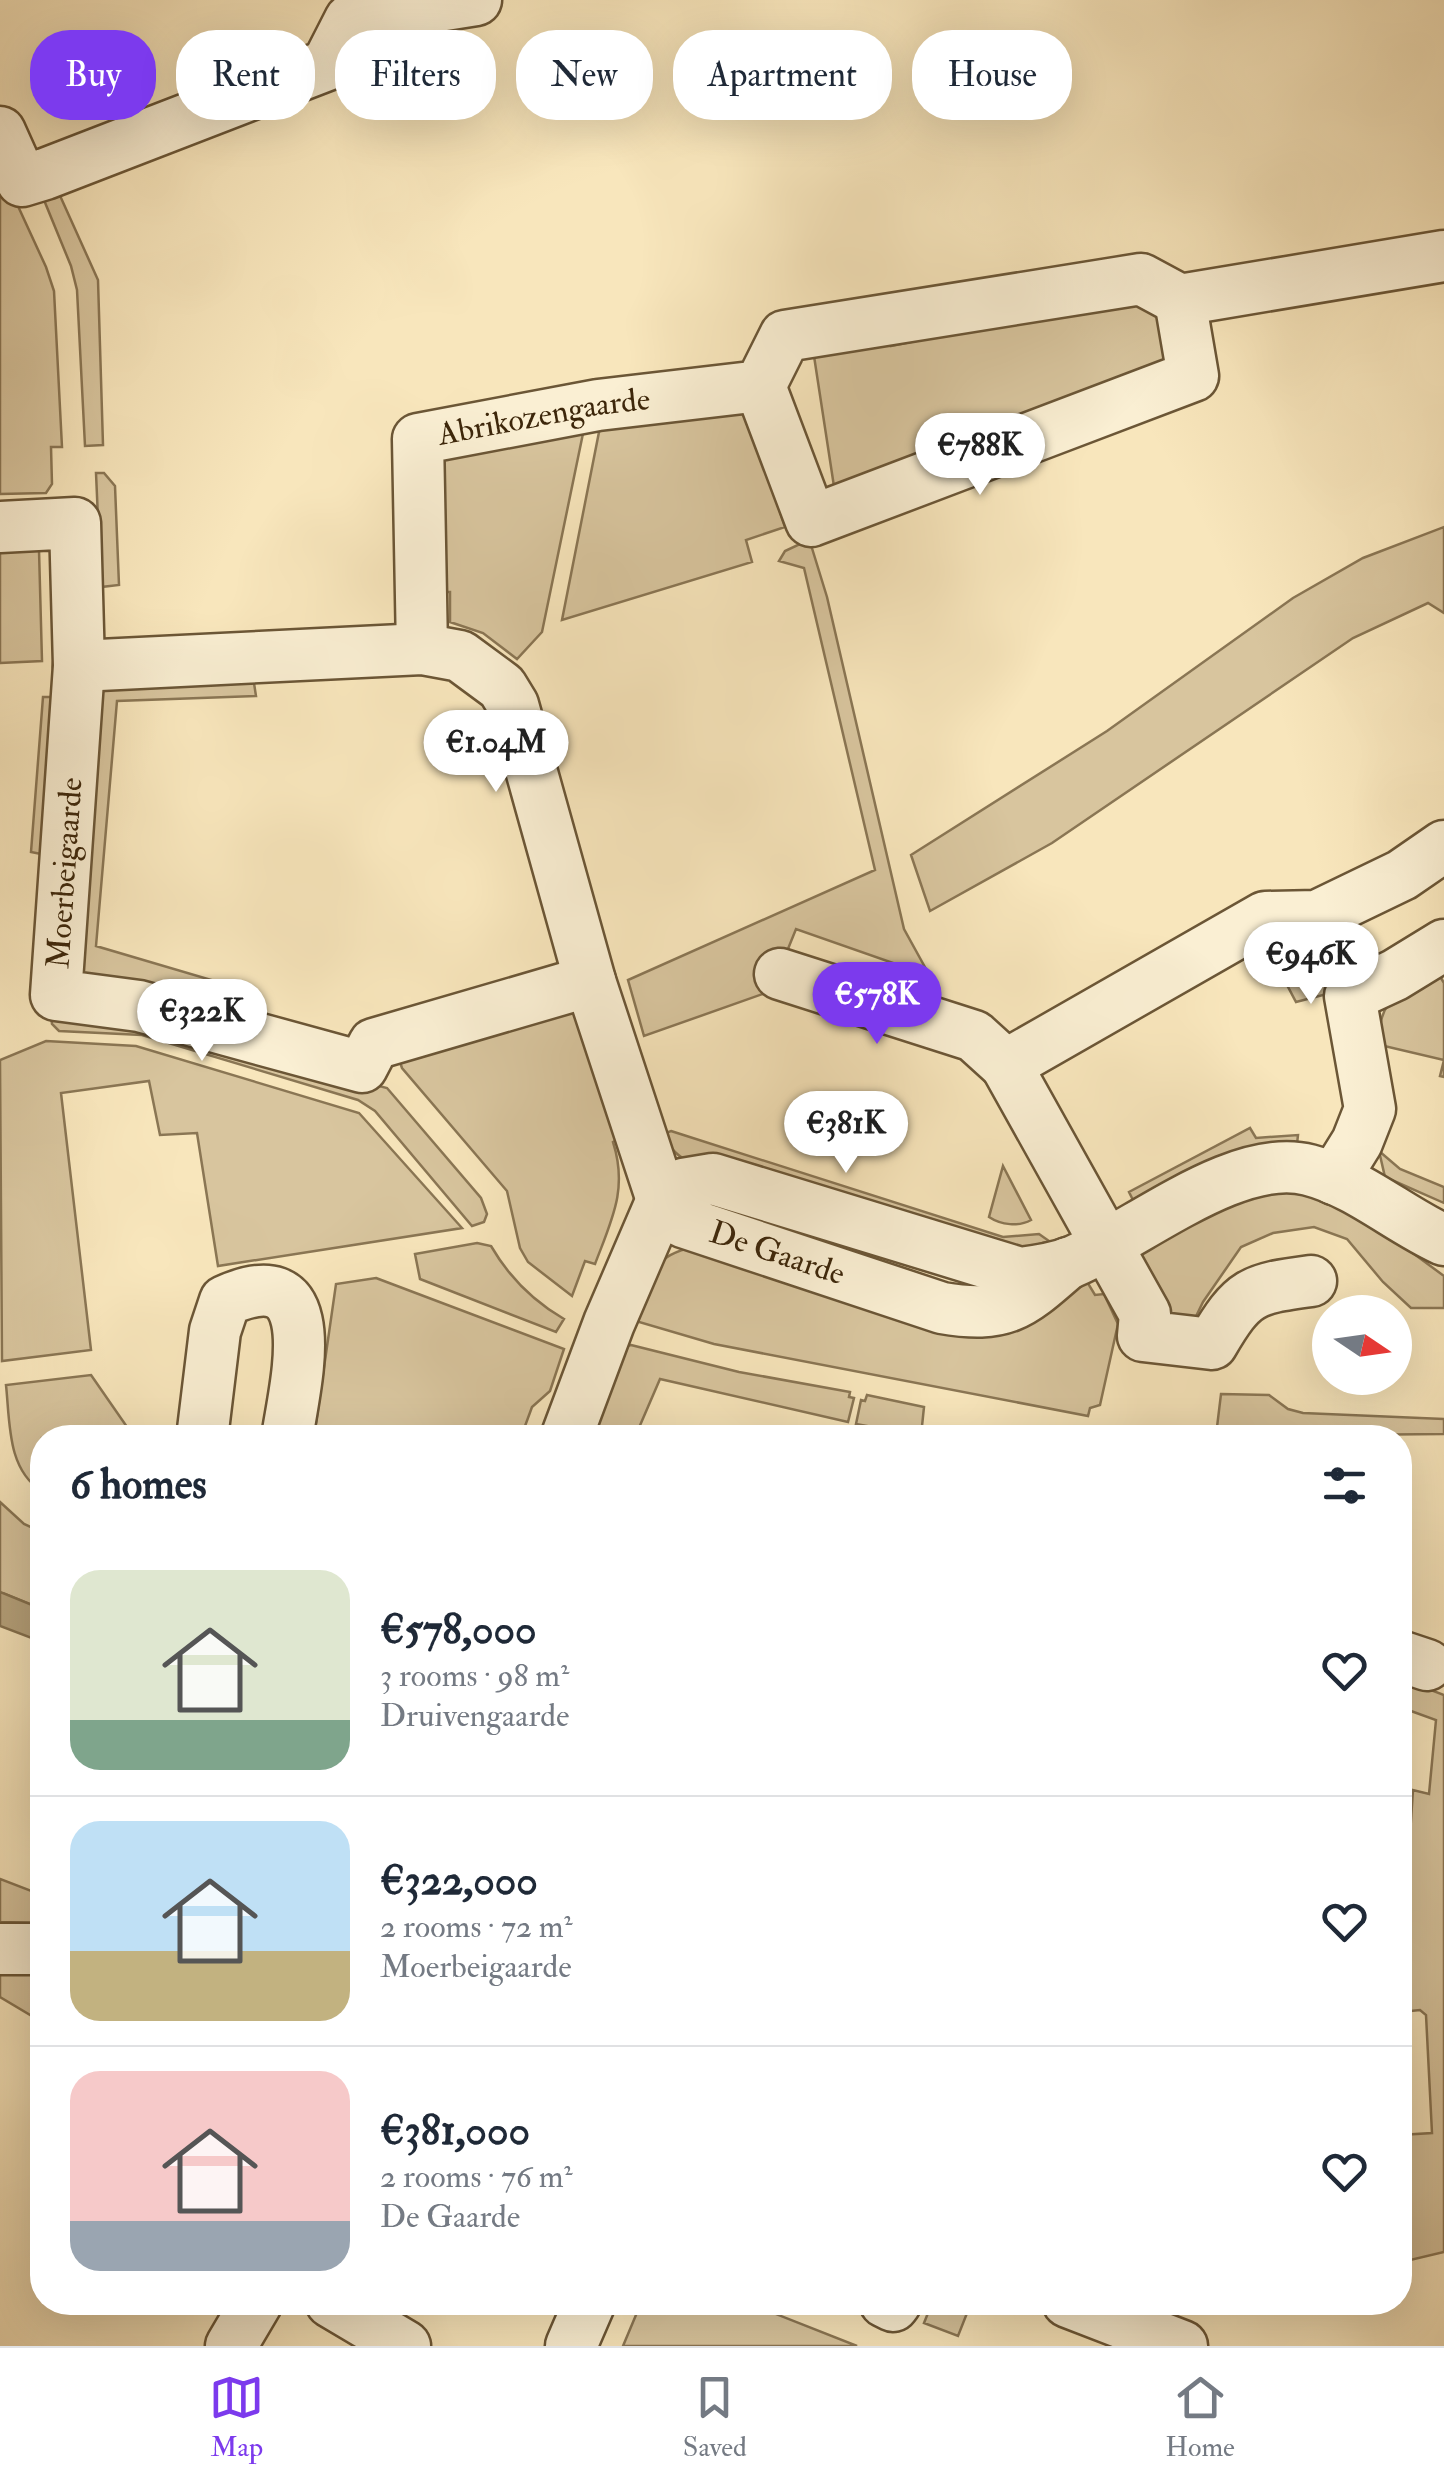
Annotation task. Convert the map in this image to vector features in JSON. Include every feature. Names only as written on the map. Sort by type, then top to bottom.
[{"type":"street","points":[[0,132],[22,181],[327,65],[348,10],[476,0]]},
{"type":"street","points":[[1180,300],[1193,376],[810,521],[760,386],[786,336],[1141,279],[1180,300],[1444,256]]},
{"type":"street","name":"Abrikozengaarde","points":[[422,649],[418,439],[598,404],[760,386]]},
{"type":"street","name":"Moerbeigaarde","points":[[0,527],[75,523],[79,666],[56,995],[139,1006],[362,1067],[374,1044],[590,980]]},
{"type":"street","points":[[79,666],[422,649],[460,656],[502,686],[513,705],[590,980],[662,1200],[608,1323],[571,1425]]},
{"type":"street","points":[[1006,1065],[1265,917],[1317,916],[1402,875],[1444,846]]},
{"type":"street","points":[[1334,1179],[1370,1110],[1350,996],[1395,976],[1444,945]]},
{"type":"street","points":[[780,974],[974,1036],[1006,1065],[1087,1254],[1145,1314],[1143,1336],[1212,1344],[1235,1305],[1268,1287],[1311,1281]]},
{"type":"street","name":"De Gaarde","points":[[662,1200],[683,1184],[713,1179],[1020,1272],[1087,1254],[1224,1181],[1282,1166],[1307,1169],[1334,1179],[1444,1240]]},
{"type":"street","points":[[204,1425],[216,1331],[225,1301],[248,1290],[278,1294],[295,1309],[302,1337],[289,1425]]},
{"type":"street","points":[[0,1949],[30,1949]]},
{"type":"street","points":[[354,2315],[405,2346]]},
{"type":"street","points":[[571,2346],[584,2315]]},
{"type":"street","points":[[1102,2315],[1182,2346]]},
{"type":"shaded area","points":[[0,167],[54,291],[62,447],[51,447],[52,484],[46,493],[0,494]]},
{"type":"shaded area","points":[[57,189],[98,280],[103,445],[85,446],[77,290],[44,200]]},
{"type":"shaded area","points":[[1155,300],[1170,358],[835,493],[812,343],[889,331],[891,346],[916,341],[914,327]]},
{"type":"shaded area","points":[[739,410],[750,421],[785,527],[746,540],[752,562],[562,620],[600,427]]},
{"type":"shaded area","points":[[586,419],[542,632],[517,659],[483,633],[450,622],[450,592],[432,592],[438,457]]},
{"type":"shaded area","points":[[96,473],[104,473],[115,486],[119,585],[101,587]]},
{"type":"shaded area","points":[[1444,527],[1444,613],[1428,603],[1353,638],[1052,843],[930,911],[911,855],[1107,731],[1293,598],[1363,558]]},
{"type":"shaded area","points":[[0,540],[30,543],[39,550],[42,661],[0,663]]},
{"type":"shaded area","points":[[802,543],[811,545],[827,597],[904,929],[937,989],[937,997],[931,999],[892,988],[896,964],[796,929],[771,991],[644,1036],[628,980],[875,870],[804,568],[779,561],[785,551]]},
{"type":"shaded area","points":[[249,678],[256,696],[117,701],[96,946],[242,989],[235,1012],[89,981],[78,970],[91,703],[105,686]]},
{"type":"shaded area","points":[[43,697],[66,697],[46,855],[31,852]]},
{"type":"shaded area","points":[[1311,948],[1330,985],[1327,994],[1296,1002],[1277,966]]},
{"type":"shaded area","points":[[1438,973],[1444,983],[1444,1060],[1380,1045],[1382,1016],[1387,1006]]},
{"type":"shaded area","points":[[88,1009],[387,1088],[481,1198],[487,1214],[484,1222],[472,1226],[375,1111],[358,1100],[142,1035],[59,1031],[52,1024],[51,1016]]},
{"type":"shaded area","points":[[575,1009],[625,1135],[613,1142],[619,1175],[612,1218],[595,1264],[585,1261],[572,1296],[528,1262],[520,1248],[507,1191],[402,1068],[399,1059]]},
{"type":"shaded area","points":[[46,1041],[136,1046],[359,1113],[462,1228],[218,1266],[197,1133],[160,1135],[149,1081],[61,1093],[91,1350],[2,1361],[0,1060]]},
{"type":"shaded area","points":[[1250,1128],[1256,1138],[1298,1135],[1297,1144],[1232,1154],[1135,1204],[1129,1192]]},
{"type":"shaded area","points":[[671,1131],[1003,1237],[1039,1234],[1049,1241],[1010,1253],[693,1164],[669,1144],[663,1134]]},
{"type":"shaded area","points":[[1379,1151],[1400,1169],[1444,1187],[1444,1203],[1385,1177]]},
{"type":"shaded area","points":[[1003,1166],[1031,1220],[1010,1224],[989,1217]]},
{"type":"shaded area","points":[[1286,1185],[1372,1223],[1444,1276],[1444,1308],[1412,1308],[1412,1295],[1397,1295],[1347,1239],[1314,1227],[1273,1233],[1241,1247],[1203,1302],[1189,1331],[1170,1321],[1139,1254],[1226,1203]]},
{"type":"shaded area","points":[[477,1243],[491,1246],[523,1287],[564,1319],[556,1332],[420,1279],[415,1254]]},
{"type":"shaded area","points":[[700,1246],[864,1297],[1086,1280],[1095,1295],[1104,1294],[1118,1324],[1100,1405],[1090,1408],[1088,1416],[714,1344],[639,1322],[634,1314],[656,1268],[672,1254]]},
{"type":"shaded area","points":[[376,1278],[564,1349],[550,1391],[532,1407],[525,1425],[316,1425],[336,1284]]},
{"type":"shaded area","points":[[631,1345],[739,1372],[850,1392],[849,1397],[854,1398],[848,1422],[660,1379],[640,1425],[592,1425],[623,1347]]},
{"type":"shaded area","points":[[91,1375],[126,1425],[30,1425],[30,1481],[12,1444],[6,1385]]},
{"type":"shaded area","points":[[1221,1394],[1269,1395],[1288,1409],[1303,1413],[1444,1419],[1444,1434],[1412,1434],[1412,1425],[1217,1425]]},
{"type":"shaded area","points":[[867,1395],[924,1407],[922,1425],[856,1424],[861,1400],[865,1401]]},
{"type":"shaded area","points":[[0,1502],[30,1527],[30,1604],[0,1592]]},
{"type":"shaded area","points":[[0,1592],[30,1604],[30,1637],[0,1626]]},
{"type":"shaded area","points":[[1412,1683],[1444,1695],[1444,2252],[1412,2260],[1412,2134],[1432,2133],[1426,2015],[1420,2010],[1412,2011],[1412,1805],[1413,1790],[1429,1794],[1436,1720],[1412,1711]]},
{"type":"shaded area","points":[[0,1879],[30,1890],[30,1923],[0,1922]]},
{"type":"shaded area","points":[[0,1972],[30,1973],[30,2015],[0,1997]]},
{"type":"shaded area","points":[[636,2315],[778,2315],[857,2346],[623,2346]]},
{"type":"shaded area","points":[[927,2315],[966,2315],[958,2336],[924,2323]]}]
